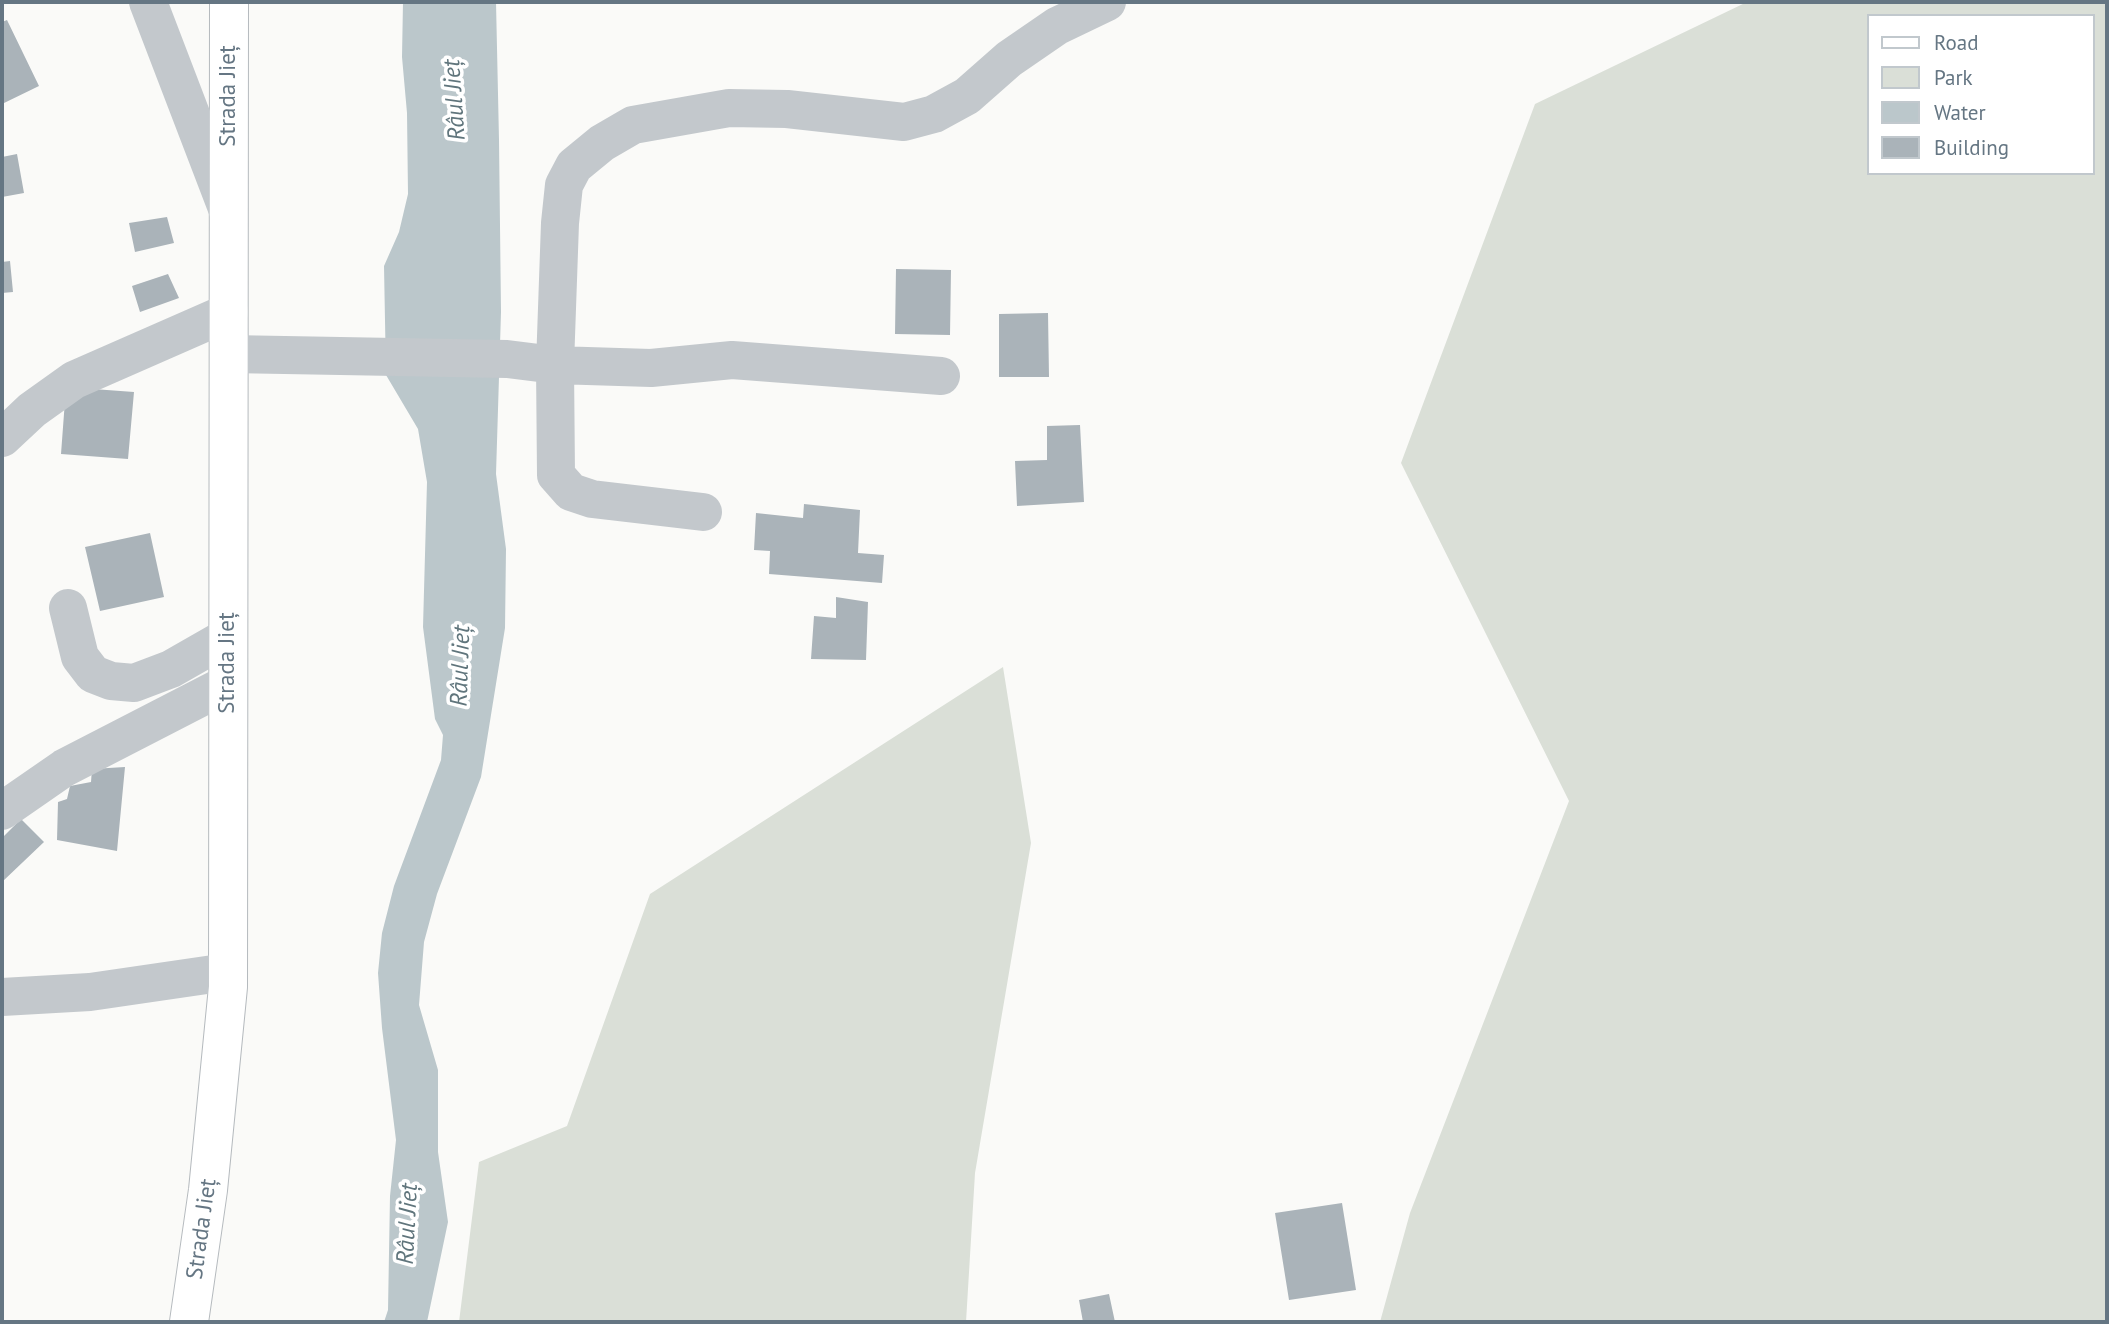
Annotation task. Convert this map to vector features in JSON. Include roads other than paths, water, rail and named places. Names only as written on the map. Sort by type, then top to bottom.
[{"type":"main road","name":"Strada Jieț","points":[[189,1322],[208,1190],[228,972],[229,2]]},
{"type":"street","points":[[148,2],[228,211]]},
{"type":"street","points":[[703,512],[592,499],[571,492],[556,475],[555,365],[564,185],[574,166],[602,143],[633,125],[729,108],[787,109],[904,122],[934,114],[967,96],[1009,59],[1057,26],[1107,2]]},
{"type":"street","points":[[2,438],[32,410],[74,380],[229,312]]},
{"type":"street","points":[[229,354],[507,359],[555,365],[651,368],[732,360],[941,376]]},
{"type":"street","points":[[68,608],[80,657],[93,674],[111,681],[134,683],[171,668],[227,637]]},
{"type":"street","points":[[2,811],[64,768],[227,684]]},
{"type":"street","points":[[2,997],[90,992],[228,972]]},
{"type":"water","name":"Râul Jieț","points":[[403,2],[496,2],[499,140],[501,312],[496,474],[506,549],[505,628],[481,777],[437,894],[424,942],[419,1005],[438,1070],[438,1152],[448,1222],[427,1322],[384,1322],[388,1310],[390,1196],[396,1140],[378,973],[382,933],[394,886],[441,760],[443,735],[435,719],[423,627],[427,482],[418,429],[386,375],[384,266],[399,232],[408,194],[407,113],[402,57]]}]
